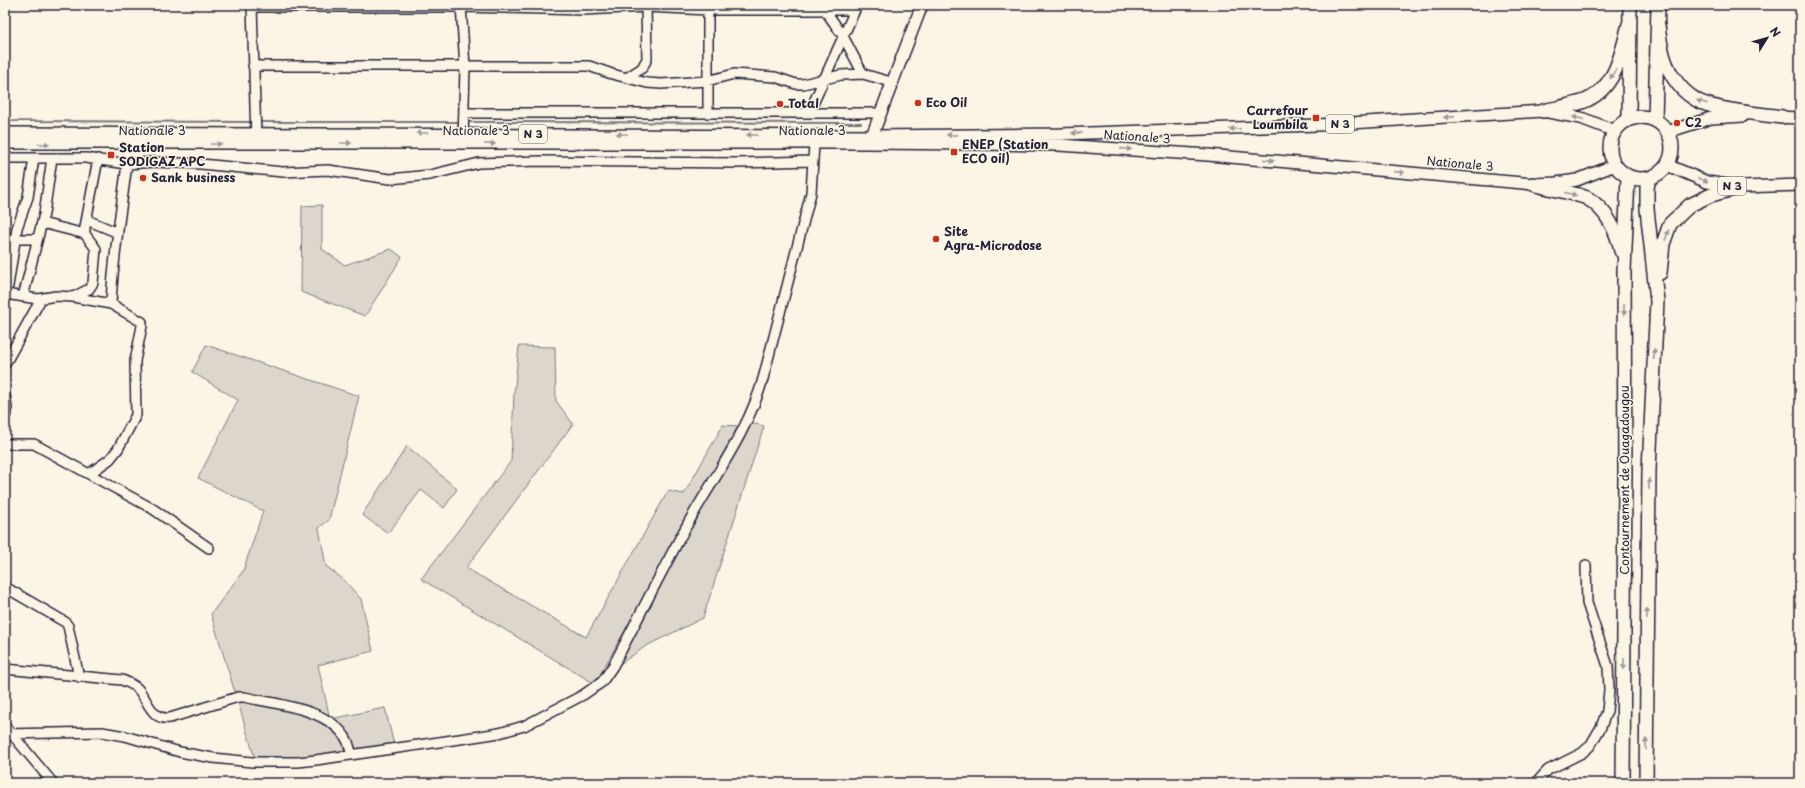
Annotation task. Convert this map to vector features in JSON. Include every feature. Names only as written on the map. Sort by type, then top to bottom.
[{"type":"highway","points":[[1629,119],[1630,5]]},
{"type":"highway","points":[[1655,120],[1658,5]]},
{"type":"highway","points":[[1543,111],[1583,102],[1600,91],[1620,62],[1629,24]]},
{"type":"highway","points":[[1658,25],[1662,51],[1668,68],[1680,87],[1696,100],[1721,108],[1782,117]]},
{"type":"highway","points":[[1647,118],[1655,120],[1667,132],[1672,149],[1667,165],[1662,171],[1649,179],[1642,180],[1628,177],[1615,165],[1610,148],[1611,140],[1621,124],[1629,119],[1647,118]]},
{"type":"highway","name":"Contournement de Ouagadougou","points":[[1623,783],[1625,480],[1624,271],[1628,177]]},
{"type":"highway","name":"Contournement de Ouagadougou","points":[[1646,783],[1649,470],[1657,301],[1647,209],[1647,188],[1649,179]]},
{"type":"highway","points":[[1533,184],[1586,198],[1598,208],[1610,222],[1618,239],[1624,271]]},
{"type":"highway","points":[[1657,301],[1663,244],[1670,224],[1690,205],[1711,195],[1741,187]]},
{"type":"main road","points":[[871,139],[891,82],[922,5]]},
{"type":"main road","name":"Nationale 3","points":[[5,143],[256,139],[871,139],[1250,128],[1543,111],[1582,118],[1615,132]]},
{"type":"main road","points":[[1667,132],[1711,118],[1730,116],[1800,118]]},
{"type":"main road","name":"Nationale 3","points":[[5,133],[256,139]]},
{"type":"main road","name":"Nationale 3","points":[[463,139],[814,144],[871,139],[1059,145],[1208,155],[1533,184],[1577,180],[1615,165]]},
{"type":"main road","name":"N 3","points":[[1667,165],[1707,182],[1741,187],[1800,184]]},
{"type":"street","points":[[256,139],[252,6],[461,6],[584,8],[646,6],[764,7],[855,10],[809,113]]},
{"type":"street","points":[[461,6],[465,67],[463,139]]},
{"type":"street","points":[[628,77],[642,68],[647,59],[646,6]]},
{"type":"street","points":[[708,7],[708,113]]},
{"type":"street","points":[[825,10],[843,36],[863,74]]},
{"type":"street","points":[[253,66],[589,66],[612,74],[647,83],[661,84],[707,81],[734,74],[775,77],[796,84],[852,73],[863,74],[891,82]]},
{"type":"street","points":[[464,113],[880,113]]},
{"type":"street","points":[[7,731],[102,732],[125,736],[180,752],[213,758],[247,762],[298,762],[352,754],[394,750],[499,733],[524,726],[583,695],[602,682],[608,674],[691,519],[715,479],[748,418],[761,389],[811,193],[814,144]]},
{"type":"street","points":[[5,158],[98,159],[127,164],[155,162],[201,164],[283,172],[328,170],[390,179],[430,175],[479,163],[539,161],[737,163],[813,161]]},
{"type":"street","points":[[5,290],[8,286],[8,266],[21,212],[28,197],[34,158]]},
{"type":"street","points":[[23,297],[42,223],[52,158]]},
{"type":"street","points":[[85,234],[98,159]]},
{"type":"street","points":[[110,304],[116,232],[121,212],[127,164]]},
{"type":"street","points":[[87,220],[116,232]]},
{"type":"street","points":[[42,223],[85,234],[96,248],[93,283],[91,287],[73,296]]},
{"type":"street","points":[[5,239],[37,239]]},
{"type":"street","points":[[95,260],[113,264]]},
{"type":"street","points":[[5,294],[41,299],[56,296],[73,296],[110,304],[142,322],[135,361],[136,414],[118,449],[110,459],[89,474]]},
{"type":"street","points":[[5,364],[41,299]]},
{"type":"street","points":[[5,394],[7,408],[5,417]]},
{"type":"street","points":[[5,444],[34,444],[153,509],[209,548]]},
{"type":"street","points":[[1536,783],[1548,770],[1582,753],[1590,746],[1602,727],[1607,711],[1609,690],[1608,666],[1588,603],[1586,565]]},
{"type":"street","points":[[5,587],[65,622],[68,626],[79,677]]},
{"type":"street","points":[[5,669],[122,680],[132,683],[138,689],[154,714],[163,719],[238,697],[312,712],[324,718],[338,729],[346,739],[352,754]]},
{"type":"street","points":[[7,731],[53,783]]},
{"type":"shaded area","points":[[322,205],[322,249],[345,265],[391,249],[402,257],[365,316],[301,292],[302,206]]},
{"type":"shaded area","points":[[206,345],[359,396],[329,520],[319,528],[326,566],[344,580],[361,599],[373,651],[318,665],[330,719],[385,708],[394,745],[257,765],[211,614],[243,571],[263,511],[198,478],[238,400],[192,372]]},
{"type":"shaded area","points":[[519,346],[555,347],[556,401],[573,424],[466,568],[586,637],[668,491],[684,494],[723,425],[738,426],[595,684],[421,579],[511,461],[514,394]]},
{"type":"shaded area","points":[[749,423],[764,426],[703,618],[646,646],[610,671]]},
{"type":"shaded area","points":[[407,446],[457,489],[444,508],[421,490],[388,533],[362,515]]},
{"type":"waterway","points":[[5,120],[252,122]]},
{"type":"waterway","points":[[259,122],[460,122]]},
{"type":"waterway","points":[[467,122],[861,123]]},
{"type":"place","name":"Eco Oil","points":[[918,103]]},
{"type":"place","name":"Total","points":[[780,104]]},
{"type":"place","name":"Carrefour Loumbila","points":[[1316,118]]},
{"type":"place","name":"C2","points":[[1677,123]]},
{"type":"place","name":"ENEP (Station ECO oil)","points":[[954,152]]},
{"type":"place","name":"Station SODIGAZ APC","points":[[111,155]]},
{"type":"place","name":"Sank business","points":[[143,178]]},
{"type":"place","name":"Site Agra-Microdose","points":[[936,239]]}]
